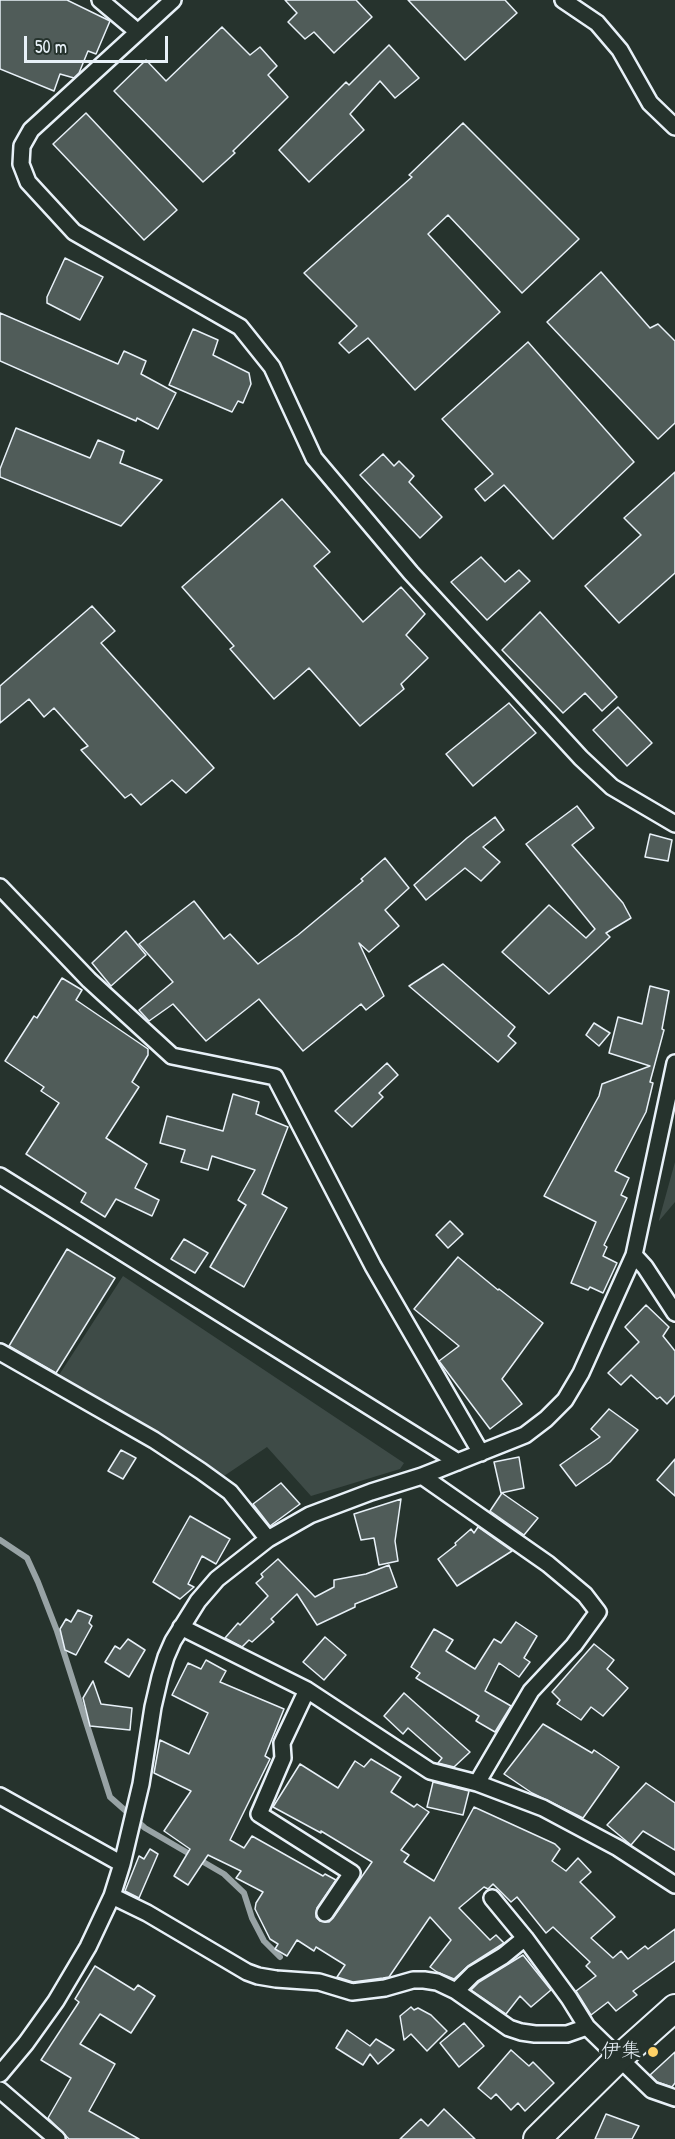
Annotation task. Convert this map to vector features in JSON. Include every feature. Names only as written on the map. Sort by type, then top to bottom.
[{"type":"highway","points":[[537,2139],[618,2059],[675,2008]]},
{"type":"street","points":[[100,0],[138,32]]},
{"type":"street","points":[[173,0],[31,130],[22,146],[21,164],[28,182],[74,232],[240,327],[272,367],[314,458],[411,573],[581,758],[612,787],[675,824]]},
{"type":"street","points":[[563,0],[597,23],[620,50],[650,103],[675,127]]},
{"type":"street","points":[[0,887],[89,980],[172,1056],[275,1077],[373,1266],[481,1453]]},
{"type":"street","points":[[0,2074],[56,2001],[88,1947],[112,1896],[136,1804],[160,1677],[166,1657],[181,1627],[198,1601],[217,1579],[268,1539],[310,1515],[371,1492],[423,1476],[525,1435],[565,1400],[581,1373],[634,1255],[675,1063]]},
{"type":"street","points":[[0,1176],[458,1462]]},
{"type":"street","points":[[634,1255],[645,1267],[675,1313]]},
{"type":"street","points":[[0,1352],[154,1440],[201,1471],[230,1492],[268,1539]]},
{"type":"street","points":[[423,1476],[548,1564],[585,1595],[598,1612],[574,1645],[531,1691],[477,1783]]},
{"type":"street","points":[[181,1627],[307,1690],[430,1771],[477,1783],[543,1808],[618,1848],[675,1884]]},
{"type":"street","points":[[307,1690],[282,1743],[283,1758],[259,1814],[352,1873],[326,1913]]},
{"type":"street","points":[[0,1796],[122,1864]]},
{"type":"street","points":[[112,1896],[147,1913],[247,1972],[258,1976],[319,1982],[352,1992],[385,1988],[413,1980],[437,1982],[456,1991],[509,2028],[535,2034],[567,2034],[587,2027]]},
{"type":"street","points":[[492,1898],[525,1938],[569,1998],[587,2027],[652,2090],[675,2098]]},
{"type":"street","points":[[456,1991],[473,1974],[503,1956],[525,1938]]},
{"type":"street","points":[[0,2090],[57,2139]]},
{"type":"shaded area","points":[[675,1162],[675,1202],[659,1221],[659,1220]]},
{"type":"shaded area","points":[[123,1276],[404,1463],[400,1469],[311,1496],[267,1447],[224,1476],[59,1375]]},
{"type":"building","points":[[0,0],[67,0],[110,21],[96,54],[88,51],[79,73],[74,78],[60,74],[54,91],[0,69]]},
{"type":"building","points":[[285,0],[356,0],[372,17],[334,53],[314,32],[305,39],[288,22],[297,13]]},
{"type":"building","points":[[408,0],[505,0],[517,13],[465,60]]},
{"type":"building","points":[[222,27],[250,55],[260,47],[277,66],[268,75],[288,97],[233,151],[235,153],[203,182],[114,91],[146,60],[166,81]]},
{"type":"building","points":[[389,45],[419,78],[395,98],[380,81],[350,114],[364,130],[309,182],[279,150],[346,82],[349,85]]},
{"type":"building","points":[[86,113],[177,210],[144,240],[53,144]]},
{"type":"building","points":[[463,123],[579,239],[522,293],[448,215],[428,234],[500,312],[415,390],[368,338],[349,353],[339,343],[357,326],[304,273],[412,177],[409,175]]},
{"type":"building","points":[[65,258],[103,277],[80,320],[47,303],[47,297]]},
{"type":"building","points":[[601,272],[650,328],[658,324],[675,341],[675,423],[658,439],[547,322]]},
{"type":"building","points":[[0,313],[118,364],[124,351],[146,361],[141,374],[176,393],[158,429],[137,418],[136,421],[0,361]]},
{"type":"building","points":[[193,329],[218,340],[213,355],[249,373],[251,384],[243,403],[238,401],[232,412],[169,385]]},
{"type":"building","points":[[528,342],[634,462],[553,539],[504,485],[485,501],[475,489],[493,474],[442,419]]},
{"type":"building","points":[[16,428],[90,458],[98,440],[124,451],[120,463],[162,480],[121,526],[0,477],[0,469]]},
{"type":"building","points":[[383,454],[394,466],[399,461],[414,476],[409,482],[442,517],[420,538],[360,475]]},
{"type":"building","points":[[675,472],[675,573],[619,623],[585,586],[641,535],[624,518]]},
{"type":"building","points":[[282,499],[330,552],[314,566],[363,622],[401,587],[425,614],[406,635],[428,658],[401,684],[404,689],[360,726],[309,668],[274,699],[230,649],[234,646],[182,587]]},
{"type":"building","points":[[481,557],[505,582],[519,570],[530,581],[487,620],[451,582]]},
{"type":"building","points":[[92,606],[115,631],[101,643],[214,768],[186,793],[172,780],[141,805],[131,794],[125,798],[81,750],[88,746],[54,708],[44,717],[29,699],[0,723],[0,686]]},
{"type":"building","points":[[540,612],[617,697],[602,711],[585,693],[563,713],[502,650]]},
{"type":"building","points":[[509,703],[536,733],[473,786],[446,754]]},
{"type":"building","points":[[618,707],[652,743],[627,766],[593,730]]},
{"type":"building","points":[[577,806],[594,828],[572,845],[623,903],[631,918],[606,933],[610,937],[549,994],[502,952],[549,905],[586,938],[595,929],[526,844]]},
{"type":"building","points":[[495,817],[504,830],[483,847],[500,862],[481,881],[465,868],[426,900],[414,885],[467,838]]},
{"type":"building","points":[[650,834],[672,840],[668,861],[645,857]]},
{"type":"building","points":[[385,858],[409,888],[385,910],[399,926],[369,952],[359,943],[384,996],[366,1010],[361,1004],[303,1051],[259,999],[206,1041],[173,1004],[149,1021],[139,1010],[173,982],[139,944],[194,901],[224,939],[230,934],[258,964],[298,935],[363,881],[361,879]]},
{"type":"building","points":[[126,931],[146,955],[111,986],[92,963]]},
{"type":"building","points":[[443,964],[515,1027],[508,1036],[516,1043],[498,1062],[409,986]]},
{"type":"building","points":[[62,978],[82,990],[76,1000],[148,1049],[148,1055],[132,1082],[139,1087],[106,1138],[147,1164],[135,1188],[159,1200],[152,1216],[116,1199],[105,1217],[81,1202],[86,1193],[26,1154],[59,1103],[41,1091],[44,1087],[5,1061],[34,1016],[37,1018]]},
{"type":"building","points":[[650,986],[669,991],[662,1029],[664,1030],[650,1082],[653,1083],[646,1112],[615,1171],[629,1178],[621,1195],[627,1198],[604,1245],[607,1247],[603,1256],[617,1263],[603,1293],[590,1287],[588,1290],[571,1283],[596,1222],[544,1196],[599,1096],[602,1084],[650,1066],[609,1053],[618,1017],[642,1024]]},
{"type":"building","points":[[594,1023],[610,1033],[599,1046],[586,1035]]},
{"type":"building","points":[[387,1063],[398,1075],[379,1093],[383,1097],[352,1127],[335,1111]]},
{"type":"building","points":[[233,1094],[259,1102],[256,1114],[288,1127],[262,1194],[287,1208],[244,1287],[210,1267],[246,1205],[238,1200],[255,1170],[212,1156],[208,1170],[181,1162],[185,1150],[160,1143],[167,1116],[223,1131]]},
{"type":"building","points":[[450,1221],[463,1234],[448,1248],[436,1235]]},
{"type":"building","points":[[184,1239],[208,1253],[195,1273],[171,1259]]},
{"type":"building","points":[[67,1249],[115,1278],[56,1373],[9,1346]]},
{"type":"building","points":[[458,1257],[543,1323],[502,1379],[522,1404],[490,1429],[439,1361],[459,1346],[414,1309]]},
{"type":"building","points":[[646,1305],[669,1327],[663,1336],[675,1351],[675,1395],[667,1404],[660,1397],[657,1399],[631,1375],[621,1385],[608,1373],[639,1342],[625,1327]]},
{"type":"building","points":[[609,1409],[638,1430],[610,1462],[576,1486],[560,1465],[600,1437],[591,1429]]},
{"type":"building","points":[[121,1450],[136,1458],[123,1479],[108,1471]]},
{"type":"building","points":[[519,1457],[524,1488],[501,1493],[494,1462]]},
{"type":"building","points":[[675,1459],[675,1496],[657,1480]]},
{"type":"building","points":[[281,1483],[300,1504],[270,1526],[253,1504]]},
{"type":"building","points":[[502,1493],[538,1518],[524,1535],[490,1511]]},
{"type":"building","points":[[401,1499],[395,1541],[398,1561],[379,1565],[374,1538],[361,1540],[354,1514]]},
{"type":"building","points":[[190,1516],[230,1539],[216,1564],[202,1556],[188,1584],[194,1587],[180,1599],[153,1582]]},
{"type":"building","points":[[478,1527],[512,1551],[457,1586],[438,1559],[471,1529],[474,1533]]},
{"type":"building","points":[[278,1559],[315,1597],[334,1587],[334,1580],[366,1574],[389,1565],[397,1587],[355,1604],[355,1607],[317,1625],[297,1594],[271,1619],[274,1622],[252,1642],[249,1640],[242,1647],[225,1638],[268,1596],[256,1583],[263,1577],[261,1574]]},
{"type":"building","points":[[78,1610],[92,1616],[89,1623],[92,1626],[76,1655],[65,1650],[60,1629],[66,1619],[71,1622]]},
{"type":"building","points":[[516,1622],[537,1636],[524,1658],[530,1662],[519,1677],[499,1663],[485,1691],[511,1706],[495,1732],[476,1721],[479,1716],[416,1678],[420,1673],[411,1667],[434,1629],[453,1640],[446,1651],[475,1669],[494,1639],[501,1643]]},
{"type":"building","points":[[325,1637],[346,1655],[324,1680],[303,1662]]},
{"type":"building","points":[[128,1639],[145,1650],[129,1677],[105,1662],[115,1646],[120,1649]]},
{"type":"building","points":[[594,1644],[614,1660],[607,1669],[628,1688],[603,1716],[591,1707],[581,1720],[557,1704],[560,1700],[552,1692]]},
{"type":"building","points":[[206,1660],[226,1671],[220,1682],[284,1709],[265,1756],[270,1759],[230,1840],[244,1848],[252,1836],[323,1876],[325,1874],[336,1880],[317,1908],[316,1917],[320,1921],[329,1922],[333,1918],[372,1862],[321,1831],[321,1833],[273,1807],[300,1764],[338,1788],[355,1761],[364,1767],[371,1759],[401,1777],[391,1792],[414,1807],[417,1804],[429,1812],[401,1850],[409,1855],[404,1862],[434,1881],[474,1807],[555,1844],[560,1849],[552,1861],[566,1871],[578,1858],[591,1872],[580,1882],[615,1917],[591,1938],[613,1958],[621,1951],[628,1959],[645,1946],[648,1949],[675,1929],[675,1961],[633,1991],[637,1995],[616,2011],[608,2002],[591,2015],[576,1991],[596,1976],[586,1966],[590,1962],[553,1927],[546,1933],[517,1897],[511,1902],[493,1884],[488,1889],[484,1887],[459,1908],[490,1940],[496,1935],[504,1943],[468,1966],[454,1979],[430,1967],[451,1940],[430,1917],[389,1977],[353,1982],[337,1977],[345,1965],[316,1947],[314,1951],[297,1940],[287,1956],[275,1949],[278,1944],[270,1939],[255,1909],[263,1892],[236,1878],[241,1871],[208,1855],[188,1885],[174,1876],[190,1849],[164,1831],[191,1791],[154,1773],[160,1740],[189,1754],[208,1713],[172,1695],[188,1663],[201,1669]]},
{"type":"building","points":[[93,1681],[101,1704],[132,1708],[130,1730],[90,1726],[83,1698]]},
{"type":"building","points":[[404,1693],[470,1752],[454,1767],[438,1763],[442,1758],[408,1728],[403,1734],[384,1716]]},
{"type":"building","points":[[543,1724],[592,1753],[594,1750],[619,1767],[583,1818],[532,1793],[504,1774]]},
{"type":"building","points":[[433,1782],[469,1791],[463,1815],[427,1807]]},
{"type":"building","points":[[646,1783],[675,1803],[675,1850],[643,1831],[631,1845],[607,1825]]},
{"type":"building","points":[[150,1849],[158,1854],[139,1898],[125,1891],[139,1856],[144,1859]]},
{"type":"building","points":[[523,1955],[551,1990],[531,2007],[520,1996],[506,2014],[471,1990],[479,1982]]},
{"type":"building","points":[[95,1966],[134,1990],[138,1985],[155,1996],[131,2033],[100,2014],[80,2044],[115,2064],[89,2111],[139,2139],[69,2139],[48,2118],[71,2078],[41,2060],[79,2002],[75,1999]]},
{"type":"building","points":[[411,2007],[431,2015],[447,2031],[427,2051],[411,2034],[404,2040],[400,2016]]},
{"type":"building","points":[[464,2023],[484,2046],[459,2067],[440,2043]]},
{"type":"building","points":[[347,2030],[370,2046],[376,2039],[394,2050],[378,2064],[370,2054],[363,2065],[336,2048]]},
{"type":"building","points":[[511,2050],[529,2066],[533,2062],[554,2083],[525,2111],[518,2103],[511,2110],[496,2094],[491,2099],[478,2088]]},
{"type":"building","points":[[675,2052],[675,2083],[672,2087],[657,2082],[650,2075]]},
{"type":"building","points":[[444,2109],[475,2139],[400,2139],[421,2119],[428,2126]]},
{"type":"building","points":[[606,2114],[639,2126],[632,2139],[595,2139]]},
{"type":"waterway","points":[[0,1540],[27,1558],[38,1582],[57,1631],[110,1797],[145,1828],[224,1874],[244,1893],[252,1918],[264,1941],[280,1957]]},
{"type":"place","name":"伊集","points":[[653,2052]]}]
